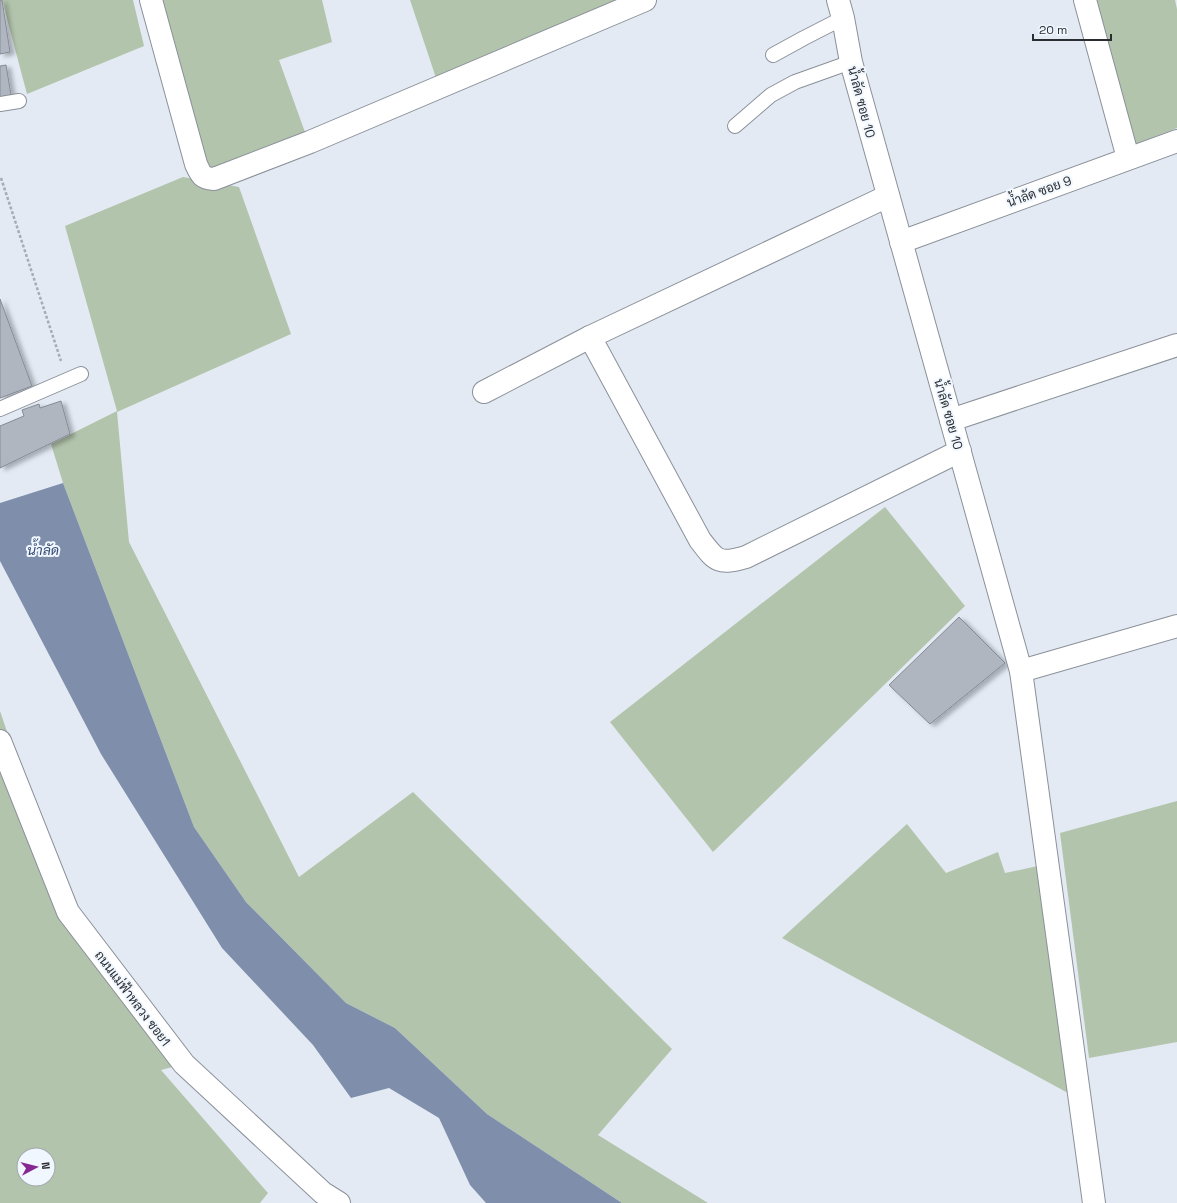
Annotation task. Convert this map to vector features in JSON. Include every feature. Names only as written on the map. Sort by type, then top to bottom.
[{"type":"street","points":[[151,0],[196,164],[201,175],[214,179],[310,142],[645,0]]},
{"type":"street","points":[[1085,0],[1128,158]]},
{"type":"street","name":"น้ำลัด ซอย 10","points":[[840,9],[851,62],[1021,671],[1094,1203]]},
{"type":"street","name":"น้ำลัด ซอย 9","points":[[901,242],[1177,141]]},
{"type":"street","points":[[484,392],[590,337],[888,196]]},
{"type":"street","points":[[590,337],[700,540],[710,554],[720,561],[731,562],[746,558],[960,451]]},
{"type":"street","points":[[951,420],[1177,345]]},
{"type":"street","points":[[1021,671],[1177,626]]},
{"type":"street","name":"ถนนแม่ฟ้าหลวง ซอย1","points":[[0,740],[68,912],[184,1064],[323,1193],[339,1203]]},
{"type":"lane","points":[[773,55],[804,38],[840,9]]},
{"type":"lane","points":[[735,126],[771,96],[795,82],[851,62]]},
{"type":"lane","points":[[0,104],[19,101]]},
{"type":"lane","points":[[0,409],[81,374]]},
{"type":"path","points":[[1,178],[53,335],[66,380]]},
{"type":"green space","points":[[2,0],[133,0],[144,46],[27,94]]},
{"type":"green space","points":[[159,0],[322,0],[332,42],[279,60],[306,135],[212,172],[197,151]]},
{"type":"green space","points":[[410,0],[618,0],[436,78]]},
{"type":"green space","points":[[1085,0],[1175,0],[1177,9],[1177,128],[1125,148]]},
{"type":"green space","points":[[183,177],[239,187],[291,334],[117,412],[129,542],[299,877],[413,792],[672,1049],[598,1135],[708,1203],[622,1203],[487,1114],[395,1028],[346,1003],[246,902],[194,827],[63,483],[51,444],[117,411],[65,226]]},
{"type":"green space","points":[[885,507],[965,606],[713,852],[610,722]]},
{"type":"green space","points":[[0,711],[68,912],[184,1064],[161,1070],[268,1193],[260,1203],[0,1203]]},
{"type":"green space","points":[[1177,801],[1177,1042],[1089,1058],[1060,833]]},
{"type":"green space","points":[[907,824],[946,873],[998,852],[1005,873],[1047,864],[1079,1099],[782,938]]},
{"type":"water","name":"น้ำลัด","points":[[63,483],[194,827],[246,902],[346,1003],[395,1028],[487,1114],[622,1203],[486,1203],[470,1185],[439,1118],[389,1088],[351,1098],[313,1045],[222,948],[101,754],[0,561],[0,503]]},
{"type":"building","points":[[0,0],[2,0],[10,52],[0,54]]},
{"type":"building","points":[[6,65],[11,95],[0,97],[0,66]]},
{"type":"building","points":[[0,299],[32,386],[0,398]]},
{"type":"building","points":[[61,401],[70,434],[0,468],[0,426],[24,416],[22,410],[39,404],[40,408]]},
{"type":"building","points":[[959,617],[1005,663],[930,724],[889,685]]}]
